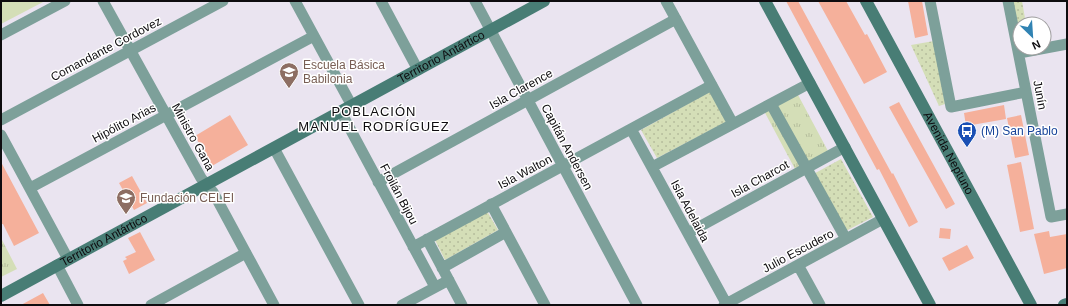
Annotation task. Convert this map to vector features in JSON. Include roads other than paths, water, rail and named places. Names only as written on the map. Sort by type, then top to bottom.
[{"type":"main road","name":"Territorio Antártico","points":[[1,296],[544,1]]},
{"type":"main road","points":[[765,1],[930,305]]},
{"type":"main road","name":"Avenida Neptuno","points":[[866,1],[1031,305]]},
{"type":"street","points":[[1,35],[64,1]]},
{"type":"street","name":"Ministro Gana","points":[[103,1],[201,178],[213,192],[274,305]]},
{"type":"street","name":"Comandante Cordovez","points":[[1,120],[223,1]]},
{"type":"street","points":[[295,1],[352,106]]},
{"type":"street","points":[[381,1],[418,70]]},
{"type":"street","name":"Capitán Andersen","points":[[475,1],[637,305]]},
{"type":"street","points":[[666,1],[733,124]]},
{"type":"street","points":[[930,1],[951,107],[1026,92]]},
{"type":"street","name":"Junín","points":[[1008,1],[1012,20]]},
{"type":"street","name":"Isla Clarence","points":[[378,182],[676,20]]},
{"type":"street","name":"Hipólito Arias","points":[[30,188],[314,36]]},
{"type":"street","points":[[1052,47],[1067,44]]},
{"type":"street","name":"Junín","points":[[1020,56],[1052,217],[1067,214]]},
{"type":"street","points":[[652,167],[810,83]]},
{"type":"street","name":"Isla Walton","points":[[413,247],[712,85]]},
{"type":"street","points":[[771,104],[846,239]]},
{"type":"street","name":"Froilán Bijou","points":[[341,112],[435,287]]},
{"type":"street","name":"Isla Adelaida","points":[[631,129],[726,305]]},
{"type":"street","points":[[1,135],[68,259]]},
{"type":"street","name":"Isla Charcot","points":[[688,233],[844,147]]},
{"type":"street","points":[[274,148],[359,305]]},
{"type":"street","points":[[491,204],[546,305]]},
{"type":"street","name":"Julio Escudero","points":[[726,305],[883,219]]},
{"type":"street","points":[[442,268],[506,232]]},
{"type":"street","points":[[427,239],[462,305]]},
{"type":"street","points":[[151,305],[246,253]]},
{"type":"street","points":[[798,265],[820,305]]},
{"type":"street","points":[[57,266],[78,305]]},
{"type":"street","points":[[402,305],[449,280]]},
{"type":"place","name":"Escuela Básica Babilonia","points":[[289,89]]},
{"type":"place","name":"(M) San Pablo","points":[[967,148]]},
{"type":"place","name":"Fundación CELEI","points":[[126,215]]},
{"type":"district","name":"POBLACIÓN MANUEL RODRÍGUEZ","points":[[374,118]]}]
